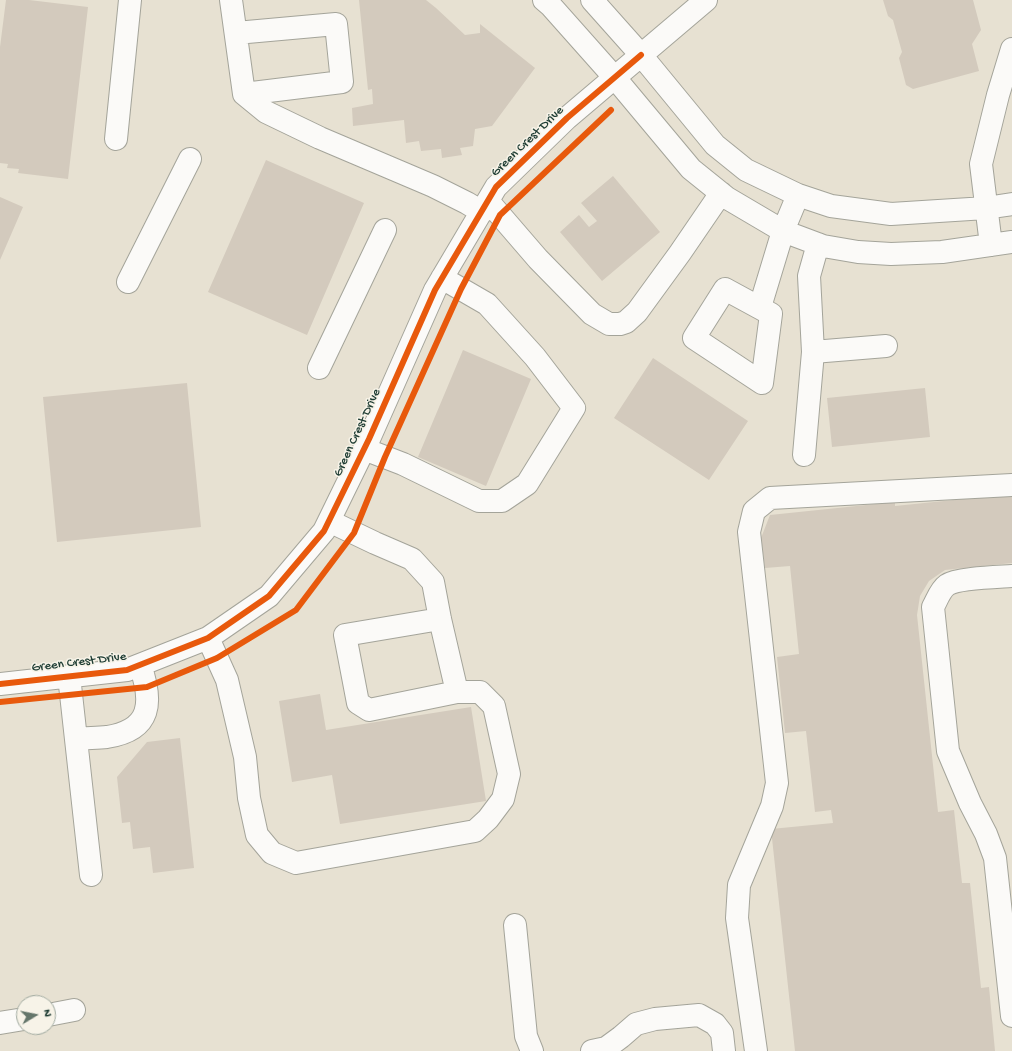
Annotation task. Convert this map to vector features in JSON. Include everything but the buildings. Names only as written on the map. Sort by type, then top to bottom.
[{"type":"street","points":[[116,139],[130,0]]},
{"type":"street","points":[[231,0],[244,94],[266,112],[320,138],[433,186],[467,203],[485,206],[592,314],[609,324],[620,324],[626,322],[638,312],[721,193]]},
{"type":"street","points":[[544,0],[615,78],[691,169],[727,198],[783,231],[823,246],[858,252],[891,254],[942,252],[1012,242]]},
{"type":"street","points":[[592,0],[641,55],[715,145],[746,170],[798,195],[831,206],[891,214],[986,208],[1012,204]]},
{"type":"street","name":"Green Crest Drive","points":[[0,684],[127,670],[208,638],[269,596],[324,531],[364,448],[434,290],[496,187],[567,118],[706,0]]},
{"type":"street","points":[[236,33],[336,24],[342,82],[244,94]]},
{"type":"street","points":[[991,245],[981,164],[998,95],[1012,49]]},
{"type":"street","points":[[128,282],[190,159]]},
{"type":"street","points":[[760,307],[783,231],[798,195]]},
{"type":"street","points":[[319,368],[385,230]]},
{"type":"street","points":[[804,455],[814,352],[809,276],[818,244]]},
{"type":"street","points":[[364,448],[403,464],[479,501],[502,501],[527,484],[574,408],[535,357],[487,304],[442,278]]},
{"type":"street","points":[[814,352],[886,346]]},
{"type":"street","points":[[756,1051],[737,918],[739,885],[772,806],[777,783],[749,532],[754,511],[770,498],[1012,485]]},
{"type":"street","points":[[329,521],[412,559],[433,582],[457,692]]},
{"type":"street","points":[[1012,576],[960,580],[947,585],[933,606],[948,751],[970,803],[986,834],[995,858],[1012,1016]]},
{"type":"street","points":[[208,638],[227,680],[245,757],[249,798],[257,836],[272,853],[296,862],[475,831],[488,819],[503,799],[509,774],[494,706],[480,692],[457,692],[369,710],[358,703],[345,635],[440,619]]},
{"type":"street","points":[[76,739],[107,736],[124,732],[134,728],[142,720],[147,705],[147,687],[140,665]]},
{"type":"street","points":[[69,676],[91,875]]},
{"type":"street","points":[[515,925],[526,1036],[532,1051]]},
{"type":"street","points":[[56,1013],[74,1010]]},
{"type":"street","points":[[592,1051],[606,1048],[636,1024],[655,1019],[699,1015],[715,1024],[722,1033],[724,1051]]},
{"type":"street","points":[[0,1023],[16,1020]]},
{"type":"cycle path","points":[[0,684],[127,670],[208,638],[269,596],[324,531],[369,439],[435,290],[496,187],[567,118],[641,55]]},
{"type":"cycle path","points":[[0,702],[147,687],[217,658],[296,610],[354,533],[385,457],[461,289],[500,215],[611,110]]}]
